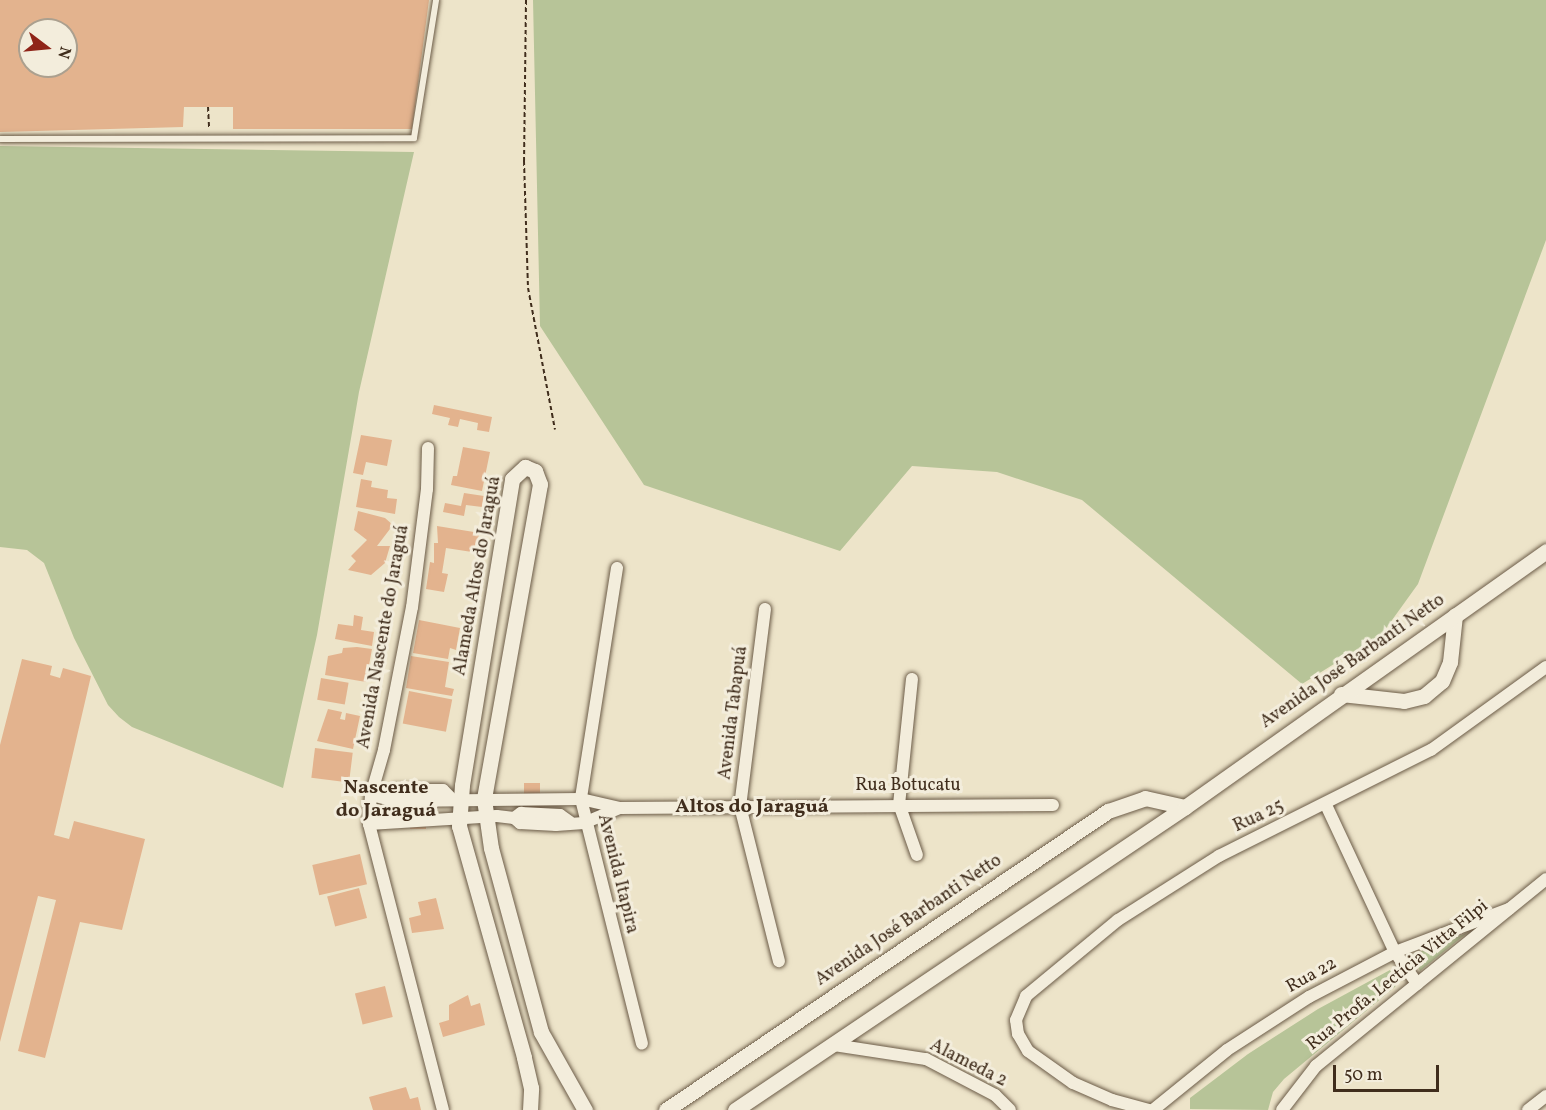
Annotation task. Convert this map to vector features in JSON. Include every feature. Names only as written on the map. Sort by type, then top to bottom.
[{"type":"street","name":"Avenida Nascente do Jaraguá","points":[[428,448],[427,489],[412,607],[384,750],[371,795],[369,824],[443,1110]]},
{"type":"street","name":"Alameda Altos do Jaraguá","points":[[530,1110],[531,1088],[524,1057],[456,799],[512,479],[525,467],[536,471],[540,484],[484,799],[491,848],[541,1032],[585,1110]]},
{"type":"street","name":"Avenida José Barbanti Netto","points":[[735,1110],[1185,807],[1341,694],[1546,551]]},
{"type":"street","name":"Avenida Itapira","points":[[616,568],[581,799],[584,823],[642,1044]]},
{"type":"street","name":"Avenida Tabapuá","points":[[765,609],[740,806],[779,962]]},
{"type":"street","points":[[1341,694],[1404,701],[1424,696],[1442,681],[1450,662],[1455,615]]},
{"type":"street","name":"Rua 25","points":[[1151,1110],[1112,1100],[1073,1083],[1028,1051],[1017,1027],[1019,1007],[1026,996],[1118,920],[1219,856],[1326,805],[1431,750],[1546,667]]},
{"type":"street","points":[[912,679],[899,804],[917,855]]},
{"type":"street","points":[[371,795],[386,796],[396,790],[442,789],[456,799]]},
{"type":"street","name":"Avenida José Barbanti Netto","points":[[666,1110],[1108,811],[1145,798],[1185,807]]},
{"type":"street","name":"Rua Botucatu","points":[[456,799],[581,799],[619,808],[899,804],[1053,805]]},
{"type":"street","points":[[1326,805],[1395,952],[1417,984]]},
{"type":"street","name":"Rua Botucatu","points":[[584,823],[619,808]]},
{"type":"street","points":[[369,824],[487,816],[514,818],[520,823],[584,823]]},
{"type":"street","name":"Rua Profa. Lectícia Vitta Filpi","points":[[1282,1110],[1316,1065],[1546,879]]},
{"type":"street","name":"Rua 22","points":[[1151,1110],[1227,1050],[1282,1014],[1395,952],[1509,909]]},
{"type":"street","name":"Alameda 2","points":[[834,1045],[926,1059],[995,1095],[1011,1110]]},
{"type":"street","points":[[1528,1110],[1546,1096]]},
{"type":"lane","points":[[0,139],[414,138],[436,0]]},
{"type":"path","points":[[526,0],[524,161],[528,288],[555,429]]},
{"type":"path","points":[[208,107],[209,137]]},
{"type":"green space","points":[[533,0],[1546,0],[1546,240],[1418,584],[1382,634],[1302,684],[1082,500],[997,472],[912,466],[840,551],[644,485],[540,326]]},
{"type":"green space","points":[[0,146],[414,152],[359,392],[317,635],[283,788],[132,727],[119,717],[108,705],[74,638],[44,563],[27,550],[0,547]]},
{"type":"green space","points":[[1467,933],[1420,971],[1412,955]]},
{"type":"green space","points":[[1390,970],[1398,970],[1400,977],[1395,987],[1284,1079],[1273,1092],[1268,1110],[1190,1109],[1190,1098],[1248,1054],[1318,1009]]},
{"type":"building","points":[[0,0],[429,0],[412,129],[233,129],[233,107],[184,107],[183,127],[0,132]]},
{"type":"building","points":[[434,405],[492,417],[489,432],[477,430],[478,423],[460,419],[458,427],[448,425],[450,418],[432,414]]},
{"type":"building","points":[[361,435],[392,440],[387,466],[366,462],[363,475],[353,473]]},
{"type":"building","points":[[463,447],[490,452],[482,491],[451,485],[453,476],[457,476]]},
{"type":"building","points":[[361,479],[372,481],[371,487],[388,490],[387,498],[397,499],[395,514],[356,507]]},
{"type":"building","points":[[464,493],[484,496],[482,507],[466,505],[464,516],[443,512],[445,503],[461,506]]},
{"type":"building","points":[[358,511],[385,518],[393,525],[377,546],[390,546],[385,563],[371,575],[348,570],[356,561],[351,556],[367,540],[354,530]]},
{"type":"building","points":[[437,526],[480,533],[472,552],[446,548],[442,573],[448,574],[444,592],[426,589],[430,562],[434,563],[434,543],[438,543]]},
{"type":"building","points":[[354,615],[363,617],[361,630],[374,632],[372,646],[335,639],[338,624],[353,626]]},
{"type":"building","points":[[419,620],[460,628],[456,650],[450,648],[448,659],[413,653]]},
{"type":"building","points":[[343,648],[372,649],[366,682],[325,675],[328,656],[342,653]]},
{"type":"building","points":[[411,656],[449,662],[445,687],[454,689],[452,696],[406,688]]},
{"type":"building","points":[[22,659],[52,666],[50,675],[60,678],[63,668],[91,676],[54,835],[69,839],[74,821],[145,839],[122,930],[80,922],[45,1058],[18,1051],[56,900],[38,896],[0,1042],[0,745]]},
{"type":"building","points":[[321,678],[349,683],[345,705],[317,700]]},
{"type":"building","points":[[409,691],[452,699],[446,732],[403,723]]},
{"type":"building","points":[[328,709],[342,712],[340,719],[345,720],[346,713],[360,716],[353,749],[317,741]]},
{"type":"building","points":[[315,748],[353,753],[349,782],[311,778]]},
{"type":"building","points":[[524,783],[540,783],[540,828],[524,828]]},
{"type":"building","points":[[410,796],[426,796],[426,829],[410,829]]},
{"type":"building","points":[[360,854],[367,884],[319,895],[312,865]]},
{"type":"building","points":[[359,888],[367,918],[335,926],[327,897]]},
{"type":"building","points":[[436,898],[444,929],[412,933],[409,918],[421,915],[418,902]]},
{"type":"building","points":[[385,986],[393,1017],[363,1025],[355,993]]},
{"type":"building","points":[[468,995],[471,1006],[480,1003],[485,1025],[443,1037],[439,1023],[449,1020],[449,1005]]},
{"type":"building","points":[[406,1087],[410,1099],[418,1097],[421,1110],[373,1110],[369,1097]]},
{"type":"district","name":"Nascente do Jaraguá","points":[[386,800]]},
{"type":"district","name":"Altos do Jaraguá","points":[[752,807]]}]
